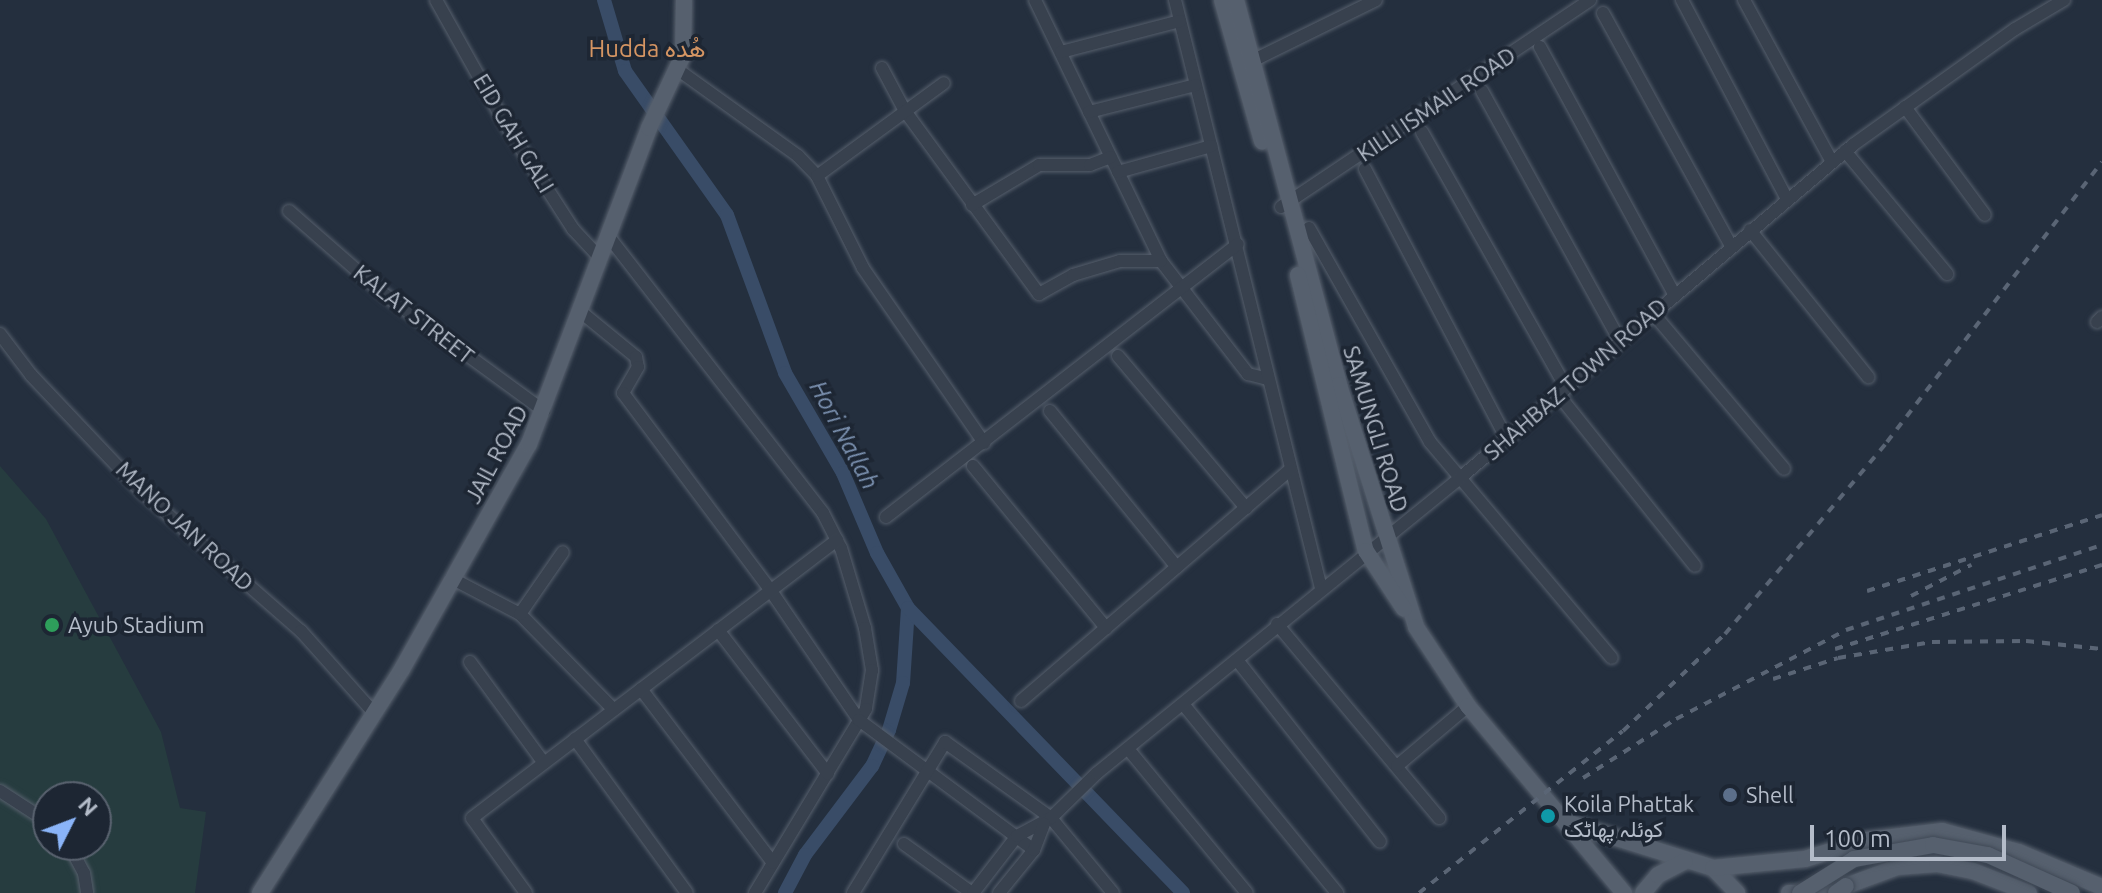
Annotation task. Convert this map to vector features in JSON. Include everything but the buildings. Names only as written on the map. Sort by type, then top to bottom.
[{"type":"main road","name":"JAIL ROAD","points":[[260,893],[374,713],[515,473],[544,411],[649,128],[677,69],[685,40],[684,0]]},
{"type":"main road","name":"SAMUNGLI ROAD","points":[[1222,0],[1385,535],[1416,627],[1468,706],[1571,823],[1624,893]]},
{"type":"main road","name":"SAMUNGLI ROAD","points":[[1236,0],[1286,204]]},
{"type":"main road","points":[[1286,204],[1366,551],[1416,627]]},
{"type":"main road","points":[[1571,823],[1713,868],[1805,859],[1867,840],[1942,831],[2019,852],[2102,887]]},
{"type":"main road","points":[[1800,893],[1854,859],[1933,845],[1988,855],[2072,893]]},
{"type":"main road","points":[[1643,893],[1658,875],[1685,861]]},
{"type":"main road","points":[[1789,893],[1837,893],[1897,867],[1937,864],[1973,871],[2029,893]]},
{"type":"main road","points":[[1713,868],[1737,893]]},
{"type":"street","name":"EID GAH GALI","points":[[436,0],[515,138],[573,229],[601,259]]},
{"type":"street","points":[[1035,0],[1161,261],[1185,288],[1248,374],[1268,379]]},
{"type":"street","points":[[1175,0],[1321,588]]},
{"type":"street","points":[[1252,61],[1376,0]]},
{"type":"street","name":"KILLI ISMAIL ROAD","points":[[1286,204],[1590,0]]},
{"type":"street","points":[[1682,0],[1787,199]]},
{"type":"street","points":[[1744,0],[1832,162]]},
{"type":"street","name":"SHAHBAZ TOWN ROAD","points":[[1047,821],[1097,773],[1129,750],[1385,535],[1460,478],[1619,339],[1845,151],[2064,0]]},
{"type":"street","points":[[1603,13],[1731,246]]},
{"type":"street","points":[[1061,52],[1180,21]]},
{"type":"street","points":[[1540,47],[1674,294]]},
{"type":"street","points":[[882,68],[905,111],[1039,294],[1073,275],[1120,261],[1161,261]]},
{"type":"street","points":[[677,69],[798,156],[817,176],[863,268],[984,443]]},
{"type":"street","points":[[817,176],[944,83]]},
{"type":"street","points":[[1089,112],[1196,85]]},
{"type":"street","points":[[1482,91],[1619,339]]},
{"type":"street","points":[[1905,107],[1985,215]]},
{"type":"street","points":[[1422,132],[1561,390],[1695,566]]},
{"type":"street","points":[[1118,172],[1211,146]]},
{"type":"street","points":[[1845,151],[1947,274]]},
{"type":"street","points":[[972,205],[1039,165],[1090,165],[1111,157]]},
{"type":"street","points":[[1365,169],[1506,437]]},
{"type":"street","name":"KALAT STREET","points":[[289,211],[385,295],[544,411]]},
{"type":"street","points":[[1309,228],[1430,442],[1612,658]]},
{"type":"street","points":[[1750,230],[1868,377]]},
{"type":"street","points":[[609,237],[785,461],[837,540],[872,670],[859,720],[755,893]]},
{"type":"street","points":[[886,517],[1238,244]]},
{"type":"street","points":[[581,312],[636,357],[638,367],[623,393],[771,591],[859,720],[872,734],[931,772],[1034,850]]},
{"type":"street","points":[[1652,312],[1784,469]]},
{"type":"street","name":"MANO JAN ROAD","points":[[0,334],[31,375],[142,492],[301,631],[374,713]]},
{"type":"street","points":[[1118,356],[1246,508]]},
{"type":"street","points":[[1050,411],[1177,567]]},
{"type":"street","points":[[973,466],[1106,628]]},
{"type":"street","points":[[1021,701],[1290,470]]},
{"type":"street","points":[[526,893],[472,818],[837,540]]},
{"type":"street","points":[[520,614],[563,552]]},
{"type":"street","points":[[451,578],[520,614],[614,710]]},
{"type":"street","points":[[1277,624],[1439,818]]},
{"type":"street","points":[[718,630],[828,774]]},
{"type":"street","points":[[1237,660],[1380,842]]},
{"type":"street","points":[[470,662],[544,763]]},
{"type":"street","points":[[641,689],[773,863]]},
{"type":"street","points":[[1183,704],[1337,893]]},
{"type":"street","points":[[1397,766],[1468,706]]},
{"type":"street","points":[[575,739],[687,893]]},
{"type":"street","points":[[853,893],[931,772],[945,742],[1047,821],[1113,893]]},
{"type":"street","points":[[1129,750],[1247,893]]},
{"type":"street","points":[[0,791],[32,812]]},
{"type":"street","points":[[904,844],[973,893],[1017,836],[1047,821]]},
{"type":"street","points":[[1000,893],[1034,850],[1047,821]]},
{"type":"street","points":[[78,861],[84,873],[87,893]]},
{"type":"green space","name":"Ayub Stadium","points":[[0,466],[46,519],[161,732],[180,808],[206,812],[195,893],[0,893]]},
{"type":"waterway","name":"Hori Nallah","points":[[604,0],[625,71],[727,215],[785,373],[843,473],[877,553],[908,608],[903,683],[889,730],[872,766],[805,855],[785,893]]},
{"type":"waterway","points":[[908,608],[1183,893]]},
{"type":"railway","points":[[1419,893],[1623,731],[1725,634],[1887,442],[2102,162]]},
{"type":"railway","points":[[1867,591],[2102,515]]},
{"type":"railway","points":[[1583,778],[1676,719],[1846,630],[2102,545]]},
{"type":"railway","points":[[1911,596],[1971,565]]},
{"type":"railway","points":[[1835,649],[2102,565]]},
{"type":"railway","points":[[1773,679],[1838,658],[1932,642],[2026,641],[2102,649]]},
{"type":"place","name":"Ayub Stadium","points":[[52,625]]},
{"type":"place","name":"Shell","points":[[1730,795]]},
{"type":"place","name":"Koila Phattak کوئلہ پھاٹک","points":[[1548,816]]},
{"type":"district","name":"Hudda ھُدہ","points":[[647,49]]}]
